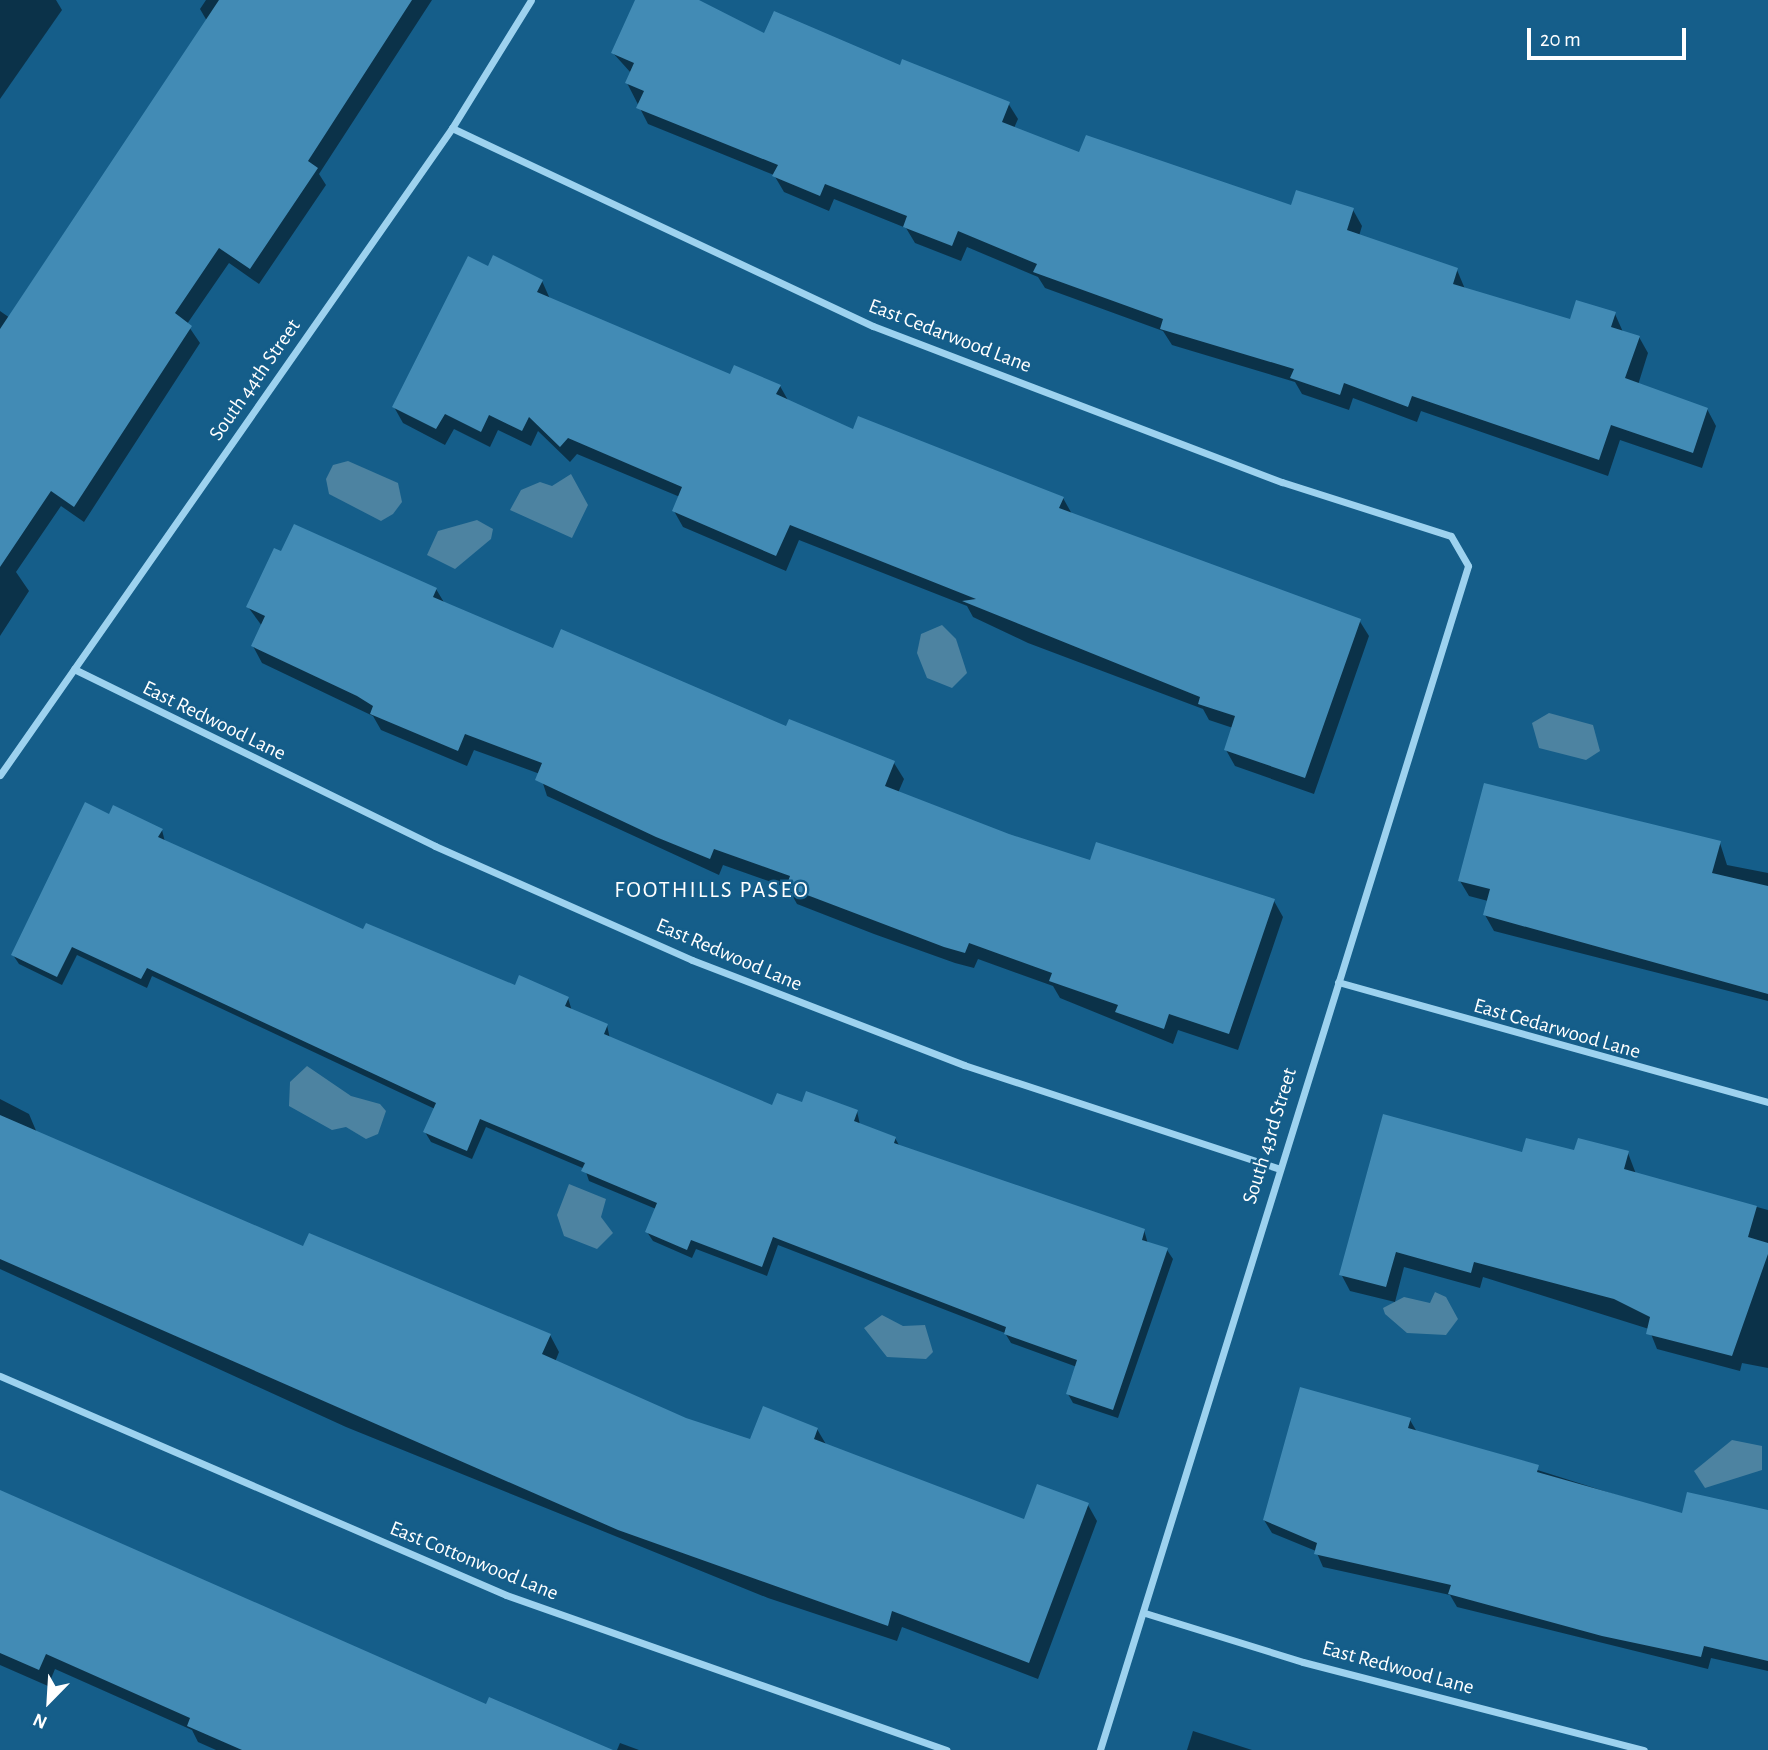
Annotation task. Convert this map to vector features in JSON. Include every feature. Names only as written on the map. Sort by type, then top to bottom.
[{"type":"street","name":"South 44th Street","points":[[0,775],[452,128],[531,0]]},
{"type":"street","name":"East Cedarwood Lane","points":[[452,128],[873,326],[1282,482],[1451,536]]},
{"type":"street","name":"South 43rd Street","points":[[1100,1750],[1145,1613],[1278,1168],[1468,566],[1451,536]]},
{"type":"street","name":"East Redwood Lane","points":[[74,670],[435,846],[692,960],[964,1065],[1278,1168]]},
{"type":"street","name":"East Cedarwood Lane","points":[[1338,982],[1768,1102]]},
{"type":"street","name":"East Cottonwood Lane","points":[[0,1376],[506,1595],[946,1750]]},
{"type":"street","name":"East Redwood Lane","points":[[1145,1613],[1303,1662],[1644,1750]]},
{"type":"water","points":[[348,461],[398,483],[402,502],[393,514],[381,521],[329,494],[326,479],[333,465]]},
{"type":"water","points":[[571,474],[588,505],[572,538],[510,510],[521,490],[540,482],[552,486]]},
{"type":"water","points":[[477,520],[493,529],[491,539],[455,569],[427,555],[438,531]]},
{"type":"water","points":[[942,625],[956,639],[967,673],[952,688],[927,678],[917,653],[921,634]]},
{"type":"water","points":[[1549,713],[1593,725],[1600,751],[1586,760],[1539,748],[1532,723]]},
{"type":"water","points":[[307,1066],[351,1096],[380,1104],[386,1111],[378,1134],[366,1139],[346,1127],[332,1130],[289,1106],[290,1082]]},
{"type":"water","points":[[569,1184],[606,1199],[601,1217],[613,1233],[597,1249],[564,1236],[557,1215]]},
{"type":"water","points":[[1435,1292],[1446,1297],[1458,1319],[1446,1335],[1407,1333],[1385,1314],[1383,1308],[1404,1297],[1430,1303]]},
{"type":"water","points":[[882,1315],[903,1326],[925,1325],[933,1352],[926,1359],[887,1357],[864,1328]]},
{"type":"water","points":[[1732,1440],[1762,1446],[1762,1470],[1705,1488],[1694,1471]]},
{"type":"building","points":[[219,0],[412,0],[308,161],[318,168],[250,269],[219,248],[175,313],[192,326],[74,507],[51,491],[0,567],[0,329]]},
{"type":"building","points":[[635,0],[699,0],[764,33],[774,11],[900,65],[902,59],[1010,102],[1002,122],[1079,152],[1086,135],[1291,205],[1296,190],[1354,208],[1347,230],[1458,268],[1453,284],[1570,319],[1576,300],[1616,312],[1611,327],[1640,336],[1625,378],[1708,408],[1693,453],[1611,425],[1599,460],[1412,396],[1408,407],[1344,383],[1340,395],[1290,378],[1294,369],[1160,329],[1163,319],[1033,272],[1037,264],[958,231],[952,246],[903,227],[907,216],[825,184],[820,196],[772,176],[778,165],[636,108],[644,91],[625,83],[634,63],[611,53]]},
{"type":"building","points":[[493,255],[543,280],[537,292],[730,374],[734,365],[781,385],[776,394],[853,429],[858,416],[1064,497],[1059,508],[1361,619],[1305,778],[1224,750],[1235,716],[1198,704],[1200,697],[962,601],[976,599],[790,525],[776,556],[672,511],[682,487],[568,438],[560,447],[529,417],[522,431],[489,415],[481,432],[445,414],[436,429],[392,407],[468,256],[488,266]]},
{"type":"building","points":[[294,524],[437,588],[433,597],[553,648],[561,629],[786,726],[789,719],[895,761],[885,786],[1009,834],[1090,860],[1096,842],[1275,899],[1229,1034],[1169,1014],[1164,1029],[1115,1012],[1118,1005],[1049,981],[1052,973],[969,943],[965,953],[944,947],[786,887],[790,876],[714,849],[710,859],[656,837],[535,780],[542,763],[465,734],[458,751],[370,714],[373,706],[357,696],[251,646],[265,616],[246,607],[274,548],[281,551]]},
{"type":"building","points":[[1484,783],[1721,841],[1712,873],[1768,886],[1768,994],[1483,915],[1490,889],[1458,881]]},
{"type":"building","points":[[85,802],[109,814],[113,805],[163,829],[158,837],[363,929],[366,923],[515,985],[519,975],[569,997],[565,1006],[608,1024],[604,1034],[772,1105],[777,1093],[802,1102],[806,1091],[858,1110],[854,1121],[896,1137],[894,1143],[1145,1229],[1142,1240],[1168,1248],[1113,1410],[1066,1394],[1077,1360],[1004,1334],[1006,1327],[773,1237],[762,1267],[691,1240],[687,1250],[645,1232],[657,1203],[581,1171],[585,1163],[480,1119],[467,1151],[423,1132],[436,1103],[147,968],[141,979],[72,947],[57,977],[11,955]]},
{"type":"building","points":[[1383,1114],[1522,1152],[1526,1138],[1574,1150],[1578,1138],[1629,1151],[1624,1169],[1757,1206],[1748,1237],[1768,1243],[1768,1254],[1732,1356],[1646,1334],[1650,1317],[1614,1299],[1474,1262],[1471,1273],[1396,1252],[1386,1287],[1339,1275]]},
{"type":"building","points":[[0,1115],[303,1246],[309,1233],[551,1334],[542,1354],[686,1418],[750,1439],[763,1406],[818,1428],[814,1439],[1024,1519],[1037,1484],[1089,1503],[1029,1663],[892,1611],[888,1626],[618,1530],[0,1259]]},
{"type":"building","points":[[1300,1387],[1411,1418],[1408,1428],[1539,1465],[1537,1472],[1682,1513],[1687,1492],[1768,1510],[1768,1661],[1704,1646],[1701,1657],[1602,1636],[1448,1594],[1451,1585],[1314,1554],[1317,1543],[1263,1520]]},
{"type":"building","points":[[0,1490],[486,1704],[489,1697],[613,1750],[242,1750],[187,1726],[190,1718],[46,1654],[39,1670],[0,1653]]},
{"type":"district","name":"FOOTHILLS PASEO","points":[[712,891]]}]
